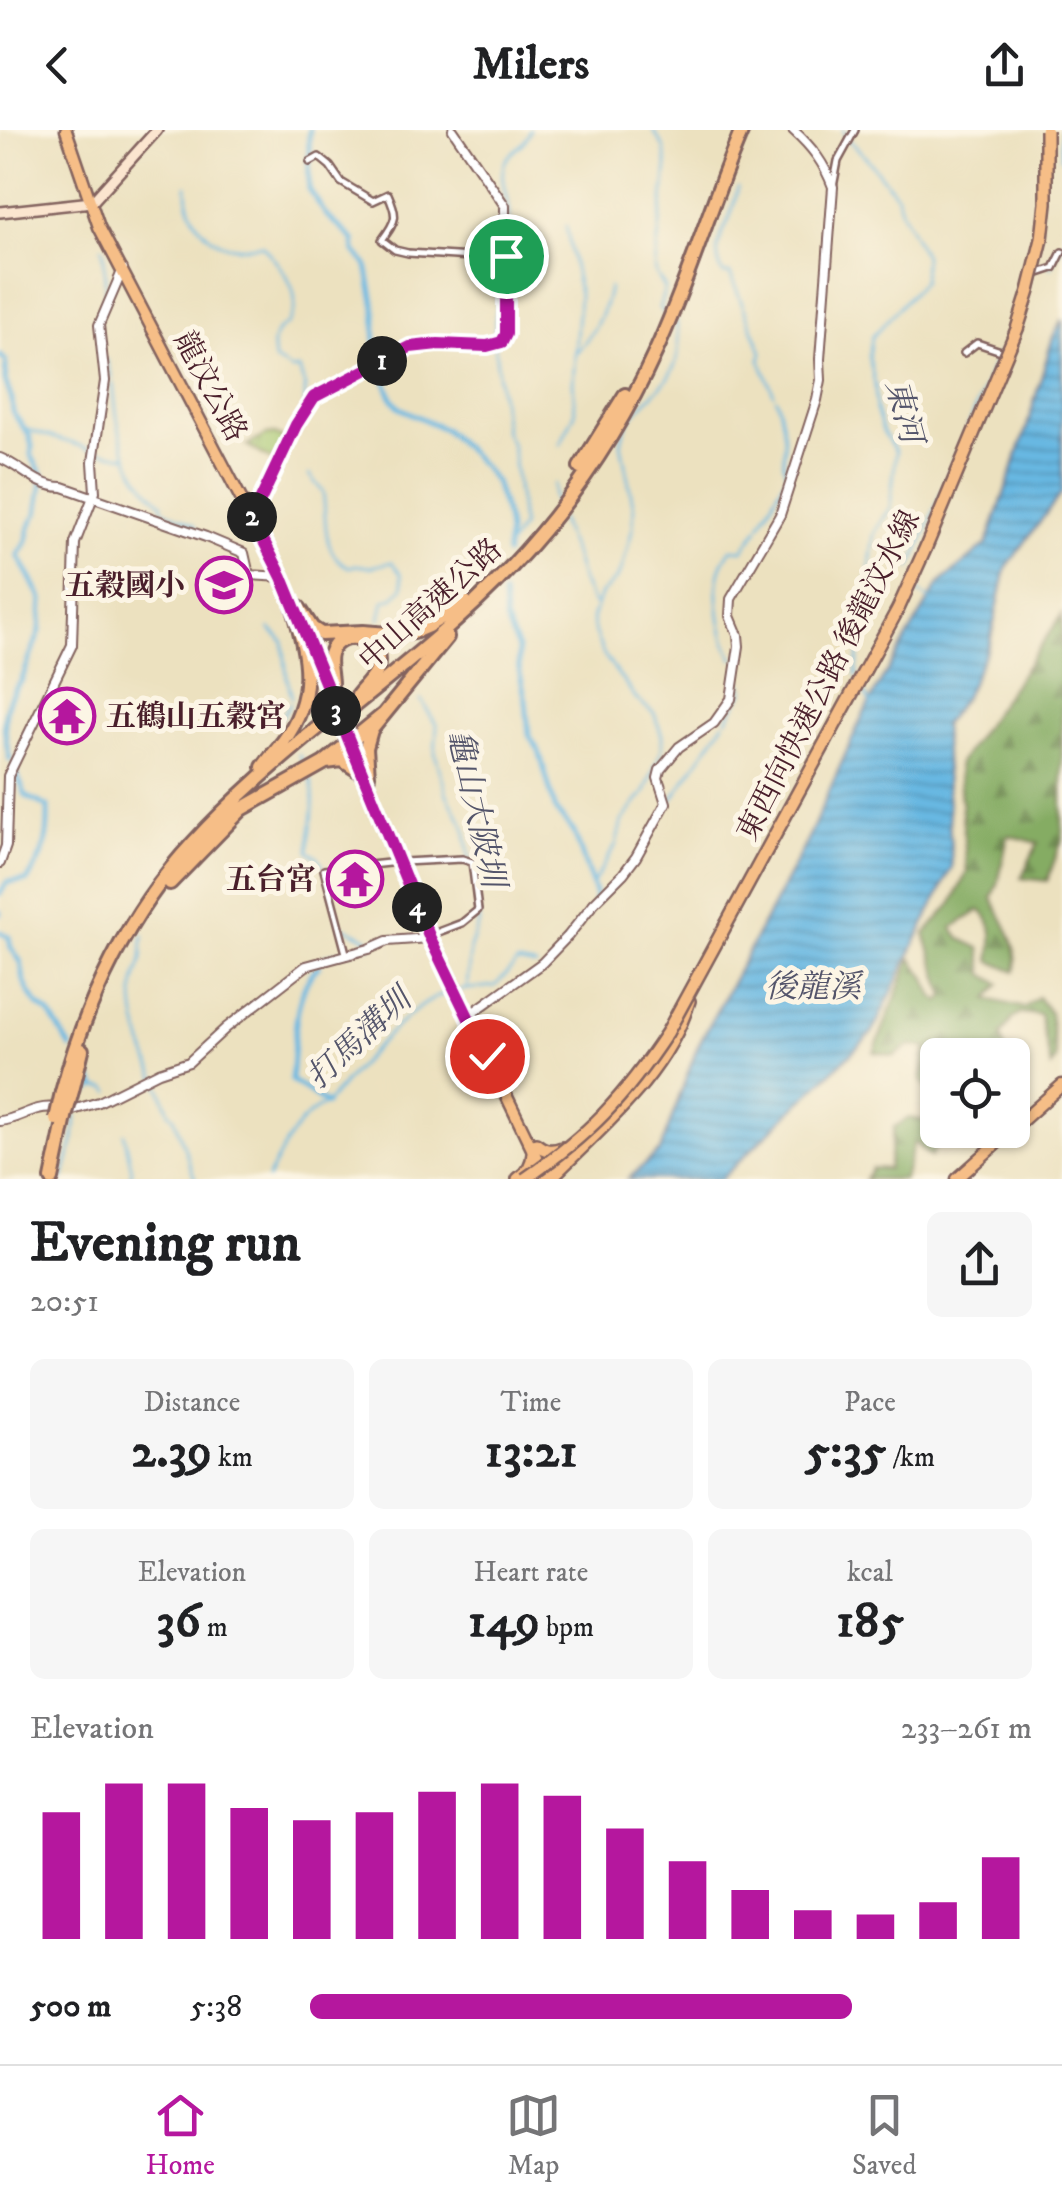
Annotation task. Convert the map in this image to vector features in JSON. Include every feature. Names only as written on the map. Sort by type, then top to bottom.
[{"type":"highway","name":"中山高速公路","points":[[67,1092],[102,998],[135,933],[193,850],[261,781],[468,600],[559,497],[622,401],[660,324],[734,130]]},
{"type":"highway","name":"中山高速公路","points":[[352,702],[422,650],[493,585],[548,524],[599,454],[657,350],[742,130]]},
{"type":"highway","name":"東西向快速公路 後龍汶水線","points":[[541,1175],[619,1100],[668,1033],[903,598],[1030,292],[1042,238],[1048,130]]},
{"type":"highway","name":"東西向快速公路 後龍汶水線","points":[[541,1175],[600,1125],[662,1048],[912,589],[1028,311],[1046,239],[1052,183],[1048,130]]},
{"type":"highway","points":[[324,762],[342,760],[365,774],[366,742],[371,730],[448,636],[483,602],[493,585]]},
{"type":"highway","points":[[294,601],[312,628],[321,634],[388,634],[414,632],[468,600]]},
{"type":"highway","points":[[222,812],[284,740],[305,696],[308,664],[294,601]]},
{"type":"highway","points":[[314,651],[349,633]]},
{"type":"highway","points":[[331,688],[329,659],[334,646],[347,638],[360,638],[373,647],[378,662],[373,677],[352,702]]},
{"type":"highway","points":[[165,888],[242,810],[324,762],[384,714]]},
{"type":"highway","name":"中山高速公路","points":[[44,1179],[76,1042],[116,952],[170,872],[222,812],[283,757],[332,720]]},
{"type":"highway","points":[[566,1153],[626,1085],[694,982]]},
{"type":"highway","points":[[566,1153],[535,1148],[530,1166],[541,1175],[614,1117],[649,1075],[680,1024],[689,1001]]},
{"type":"highway","name":"中山高速公路","points":[[52,1179],[62,1114]]},
{"type":"main road","name":"龍汶公路","points":[[66,130],[99,227],[284,577],[400,862],[470,1015]]},
{"type":"main road","points":[[0,212],[92,202],[157,130]]},
{"type":"main road","name":"龍汶公路","points":[[314,651],[351,742]]},
{"type":"main road","points":[[470,1015],[535,1148],[541,1175]]},
{"type":"main road","points":[[959,1179],[1062,1087]]},
{"type":"street","points":[[253,517],[296,425],[314,397],[410,347],[502,342],[506,334],[499,255],[506,212],[502,199],[453,130]]},
{"type":"street","points":[[793,130],[816,153],[833,187]]},
{"type":"street","points":[[470,1015],[542,963],[623,874],[666,803],[658,778],[666,760],[714,723],[731,699],[739,646],[730,616],[732,599],[780,514],[817,400],[833,187],[838,161],[854,133]]},
{"type":"street","points":[[310,162],[319,158],[341,182],[373,200],[388,194],[395,223],[382,240],[395,250],[487,258],[499,255]]},
{"type":"street","points":[[964,353],[977,343],[1004,352],[1029,276],[1054,268],[1062,252]]},
{"type":"street","points":[[0,863],[6,846],[8,776],[72,646],[75,543],[96,492],[93,462],[106,381],[99,325],[123,269]]},
{"type":"street","points":[[0,458],[44,483],[244,553],[249,575],[284,577]]},
{"type":"street","points":[[0,1121],[42,1107],[62,1114],[190,1062],[226,1028],[306,966],[387,941],[432,936],[462,923],[478,910],[472,862],[400,862],[324,870],[346,951]]},
{"type":"green space","points":[[267,435],[285,439],[275,462],[247,445]]},
{"type":"green space","points":[[1062,615],[1062,840],[1047,881],[1021,878],[1038,843],[1008,835],[992,898],[1013,943],[1015,972],[990,961],[991,927],[980,910],[952,928],[961,939],[980,948],[984,974],[1000,984],[988,999],[1024,1008],[1038,997],[1050,1013],[1056,1059],[1051,1067],[1040,1015],[1020,1013],[1002,1038],[920,1038],[920,1047],[910,1045],[895,1056],[874,1052],[911,958],[934,997],[940,1002],[945,996],[925,934],[952,903],[967,872],[958,764]]},
{"type":"green space","points":[[909,1118],[920,1120],[920,1147],[914,1142],[904,1179],[865,1179],[872,1168],[888,1169],[894,1127]]},
{"type":"green space","points":[[921,1148],[935,1148],[931,1157]]},
{"type":"water","name":"後龍溪","points":[[1062,319],[1062,492],[1006,568],[990,642],[965,696],[943,725],[952,867],[872,1033],[721,1179],[628,1179],[660,1151],[697,1048],[807,841],[880,683],[939,584],[987,544]]},
{"type":"waterway","points":[[309,130],[309,189],[326,215],[354,240],[355,252],[367,265],[376,313],[375,351],[392,398],[400,408],[444,429],[495,482],[506,517],[506,554]]},
{"type":"waterway","points":[[509,220],[503,169],[530,130]]},
{"type":"waterway","points":[[653,130],[664,148],[667,166],[655,266],[665,288],[659,308],[665,313]]},
{"type":"waterway","name":"東河","points":[[843,130],[897,196],[924,256],[923,281],[872,337],[869,357],[876,410],[883,432],[896,452],[890,508],[874,534],[856,676]]},
{"type":"waterway","points":[[1062,130],[1062,157]]},
{"type":"waterway","name":"龜山大陂圳","points":[[187,186],[194,217],[207,234],[225,245],[262,245],[288,278],[294,308],[288,324],[275,336],[274,360],[292,370],[299,369],[305,387],[305,407]]},
{"type":"waterway","points":[[738,188],[720,240],[718,259],[723,274],[730,274],[762,352],[760,360],[774,394]]},
{"type":"waterway","points":[[560,445],[575,413],[573,383],[579,295],[566,226]]},
{"type":"waterway","points":[[501,238],[495,260],[499,281],[494,340],[522,526],[506,549]]},
{"type":"waterway","points":[[1050,267],[1062,243]]},
{"type":"waterway","points":[[102,247],[104,305]]},
{"type":"waterway","points":[[576,352],[597,323],[609,288]]},
{"type":"waterway","points":[[592,885],[616,845],[622,821],[645,792],[662,749],[654,713],[637,700],[604,655],[592,619],[600,595],[622,569],[633,527],[634,509],[621,444],[624,431],[674,367],[678,349],[676,320]]},
{"type":"waterway","points":[[911,568],[998,354]]},
{"type":"waterway","points":[[0,356],[6,361]]},
{"type":"waterway","points":[[106,359],[112,378]]},
{"type":"waterway","points":[[6,366],[5,380],[13,413],[29,435],[31,455],[43,476],[37,514]]},
{"type":"waterway","points":[[113,383],[120,434],[131,463],[163,509],[195,525],[196,531]]},
{"type":"waterway","points":[[760,525],[787,475],[776,398]]},
{"type":"waterway","points":[[25,429],[91,449]]},
{"type":"waterway","points":[[99,451],[125,456]]},
{"type":"waterway","name":"龜山大陂圳","points":[[309,475],[323,492],[329,544],[340,561],[349,567],[392,562],[401,574],[403,587],[384,601],[380,619]]},
{"type":"waterway","points":[[554,484],[556,507]]},
{"type":"waterway","points":[[10,760],[6,708],[21,682],[40,631],[42,599],[19,557],[34,518]]},
{"type":"waterway","points":[[560,519],[594,604]]},
{"type":"waterway","points":[[734,659],[720,617],[720,571],[731,549],[743,550],[758,529]]},
{"type":"waterway","points":[[914,589],[932,601]]},
{"type":"waterway","points":[[503,595],[505,620],[518,649],[529,735],[539,751],[556,811],[574,832],[595,903]]},
{"type":"waterway","points":[[270,629],[283,641],[292,698]]},
{"type":"waterway","points":[[727,719],[744,690],[738,679]]},
{"type":"waterway","name":"東河","points":[[862,688],[870,702]]},
{"type":"waterway","name":"龜山大陂圳","points":[[421,700],[437,726],[435,753],[447,795],[465,827],[470,861]]},
{"type":"waterway","points":[[282,717],[290,703]]},
{"type":"waterway","points":[[669,804],[724,723]]},
{"type":"waterway","points":[[299,755],[305,767]]},
{"type":"waterway","points":[[0,894],[7,882],[27,881],[42,854],[48,829],[48,807],[26,796],[14,768]]},
{"type":"waterway","points":[[309,776],[313,803],[309,852],[323,866]]},
{"type":"waterway","name":"龜山大陂圳","points":[[467,988],[470,947],[479,923],[478,914]]},
{"type":"waterway","points":[[342,926],[367,938],[370,947]]},
{"type":"waterway","points":[[0,932],[9,937],[29,992],[50,1014],[71,1048]]},
{"type":"waterway","points":[[144,934],[134,989],[137,1021],[195,1179]]},
{"type":"waterway","points":[[324,959],[353,950]]},
{"type":"waterway","name":"打馬溝圳","points":[[459,990],[495,986],[517,963],[536,966]]},
{"type":"waterway","points":[[319,966],[310,976],[299,1003],[291,1080],[326,1104]]},
{"type":"waterway","name":"打馬溝圳","points":[[267,1179],[306,1117],[326,1104],[400,1023],[434,998],[451,992]]},
{"type":"waterway","points":[[84,1064],[96,1087]]},
{"type":"waterway","points":[[78,1104],[81,1097],[96,1087],[110,1092]]},
{"type":"waterway","points":[[63,1179],[76,1114]]},
{"type":"waterway","points":[[124,1133],[132,1170],[130,1179]]},
{"type":"place","name":"五穀國小","points":[[224,585]]},
{"type":"place","name":"五鶴山五穀宮","points":[[67,716]]},
{"type":"place","name":"五台宮","points":[[355,879]]},
{"type":"route","points":[[487,1056],[430,938],[282,577],[252,518],[296,425],[314,397],[410,347],[487,346],[505,339],[506,256]]}]
